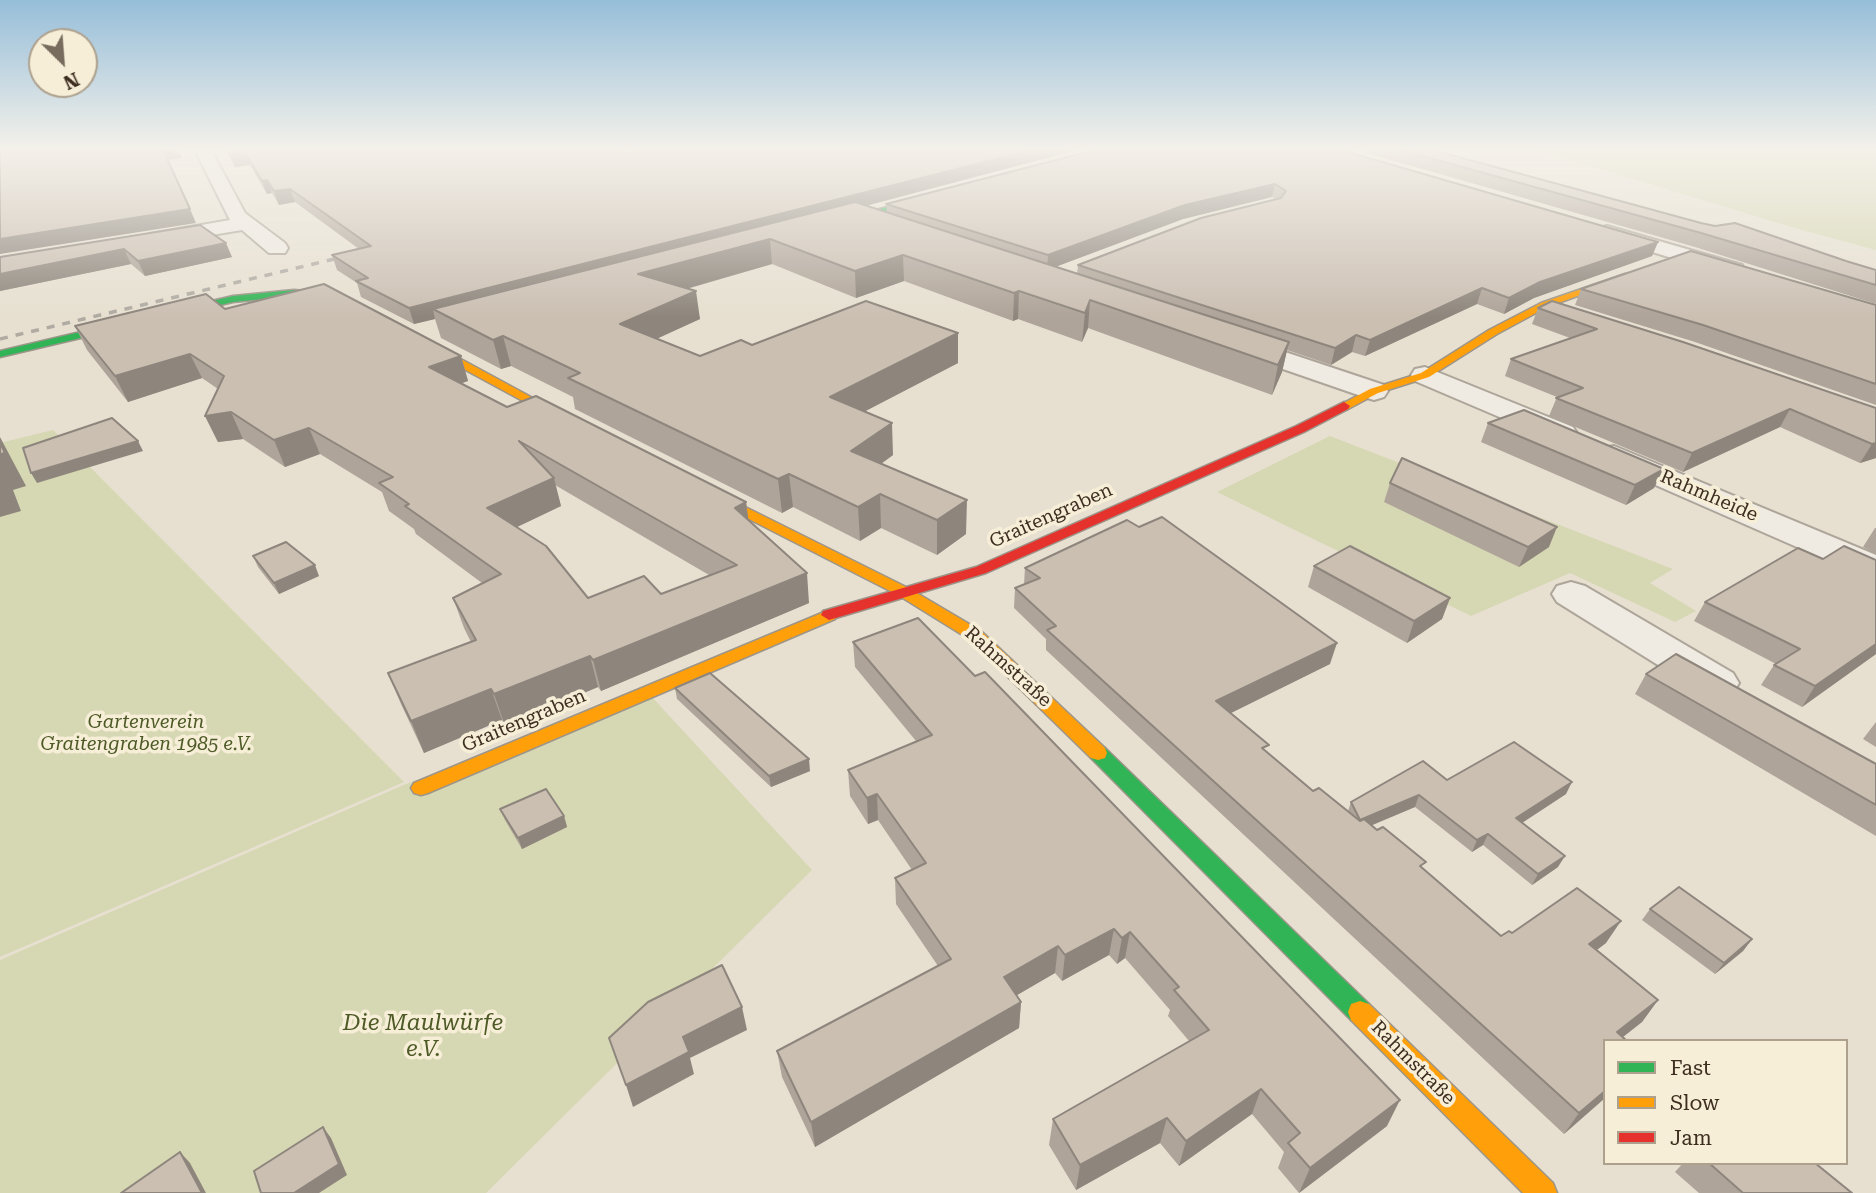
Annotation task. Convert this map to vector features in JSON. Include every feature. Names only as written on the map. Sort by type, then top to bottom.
[{"type":"street","points":[[231,206],[244,224],[277,248]]},
{"type":"street","points":[[810,229],[898,206]]},
{"type":"street","points":[[856,217],[892,229]]},
{"type":"street","points":[[142,241],[244,224]]},
{"type":"street","points":[[1582,225],[1749,275]]},
{"type":"street","points":[[1663,263],[1686,255]]},
{"type":"street","name":"Graitengraben","points":[[421,788],[836,612],[981,570],[1292,433],[1374,391],[1425,375],[1493,332],[1544,305],[1640,271]]},
{"type":"street","points":[[0,354],[199,306],[271,294],[319,294],[352,302]]},
{"type":"street","points":[[1544,305],[1582,317]]},
{"type":"street","points":[[434,329],[405,333],[583,429]]},
{"type":"street","points":[[1220,338],[1374,391]]},
{"type":"street","name":"Rahmheide","points":[[1425,375],[1876,568]]},
{"type":"street","name":"Rahmstraße","points":[[681,480],[904,592],[958,623],[985,644],[1543,1193]]},
{"type":"street","points":[[1571,594],[1752,702]]},
{"type":"green space","points":[[1721,206],[1876,206],[1876,250]]},
{"type":"green space","name":"Gartenverein Graitengraben 1985 e.V.","points":[[53,430],[404,782],[0,957],[0,443]]},
{"type":"green space","points":[[1330,436],[1673,569],[1650,583],[1696,611],[1675,622],[1570,573],[1471,616],[1217,492]]},
{"type":"green space","name":"Die Maulwürfe e.V.","points":[[650,695],[812,870],[486,1193],[0,1193],[0,960],[406,784]]},
{"type":"building","points":[[0,206],[188,206],[190,209],[0,239]]},
{"type":"building","points":[[314,206],[812,206],[409,308],[356,281],[368,278],[332,255],[371,246]]},
{"type":"building","points":[[841,206],[866,206],[1289,342],[1278,365],[1090,300],[1085,313],[1019,291],[1014,293],[903,255],[855,271],[770,239],[638,274],[696,291],[620,324],[700,356],[741,340],[752,345],[866,301],[958,333],[830,397],[892,423],[851,451],[967,500],[937,520],[880,494],[858,507],[789,474],[778,479],[568,378],[580,373],[503,336],[493,340],[433,309]]},
{"type":"building","points":[[891,206],[1183,206],[1048,255]]},
{"type":"building","points":[[1250,206],[1533,206],[1658,242],[1540,282],[1509,298],[1482,288],[1370,340],[1356,335],[1335,348],[1078,265],[1201,218]]},
{"type":"building","points":[[1602,206],[1637,206],[1715,226],[1735,223],[1876,270],[1876,285]]},
{"type":"building","points":[[200,225],[226,243],[138,261],[124,249],[0,274],[0,257]]},
{"type":"building","points":[[1691,251],[1876,305],[1876,384],[1703,325],[1581,289]]},
{"type":"building","points":[[324,284],[461,356],[429,367],[507,407],[536,396],[746,502],[735,508],[807,573],[593,660],[590,656],[494,694],[491,689],[411,721],[388,673],[476,640],[453,598],[501,574],[405,506],[409,504],[379,483],[393,477],[309,428],[274,440],[231,412],[205,416],[224,376],[190,354],[115,376],[75,326],[206,294],[225,309]],"holes":[[[519,441],[737,565],[661,594],[644,576],[588,598],[546,546],[487,508],[554,478]]]},
{"type":"building","points":[[1552,301],[1683,342],[1876,408],[1876,443],[1872,444],[1790,409],[1692,453],[1556,398],[1583,388],[1511,359],[1597,329],[1538,308]]},
{"type":"building","points":[[1524,410],[1664,469],[1635,485],[1488,423]]},
{"type":"building","points":[[112,418],[138,441],[31,473],[23,448]]},
{"type":"building","points":[[1402,458],[1557,527],[1528,547],[1390,483]]},
{"type":"building","points":[[1162,517],[1337,643],[1216,701],[1269,745],[1262,748],[1313,791],[1319,788],[1360,821],[1364,819],[1377,830],[1383,827],[1426,862],[1420,866],[1501,936],[1509,931],[1512,933],[1577,888],[1621,921],[1589,944],[1658,1000],[1617,1032],[1625,1039],[1603,1039],[1603,1093],[1579,1113],[1047,630],[1056,626],[1015,588],[1040,578],[1025,568],[1127,520],[1139,527]]},
{"type":"building","points":[[286,542],[315,565],[274,583],[253,556]]},
{"type":"building","points":[[1350,546],[1450,598],[1414,621],[1314,566]]},
{"type":"building","points":[[1844,546],[1876,560],[1876,644],[1815,686],[1774,665],[1800,649],[1705,602],[1798,548],[1823,559]]},
{"type":"building","points":[[918,618],[975,676],[985,672],[1400,1100],[1310,1168],[1288,1143],[1300,1133],[1261,1089],[1186,1141],[1167,1118],[1080,1165],[1053,1119],[1209,1030],[1174,990],[1179,987],[1130,932],[1122,938],[1114,929],[1065,955],[1058,946],[1004,977],[1021,1002],[811,1122],[777,1051],[951,959],[895,878],[926,863],[877,794],[867,798],[848,770],[932,735],[853,642]]},
{"type":"building","points":[[1676,654],[1876,764],[1876,805],[1646,674]]},
{"type":"building","points":[[710,673],[809,759],[769,776],[675,688]]},
{"type":"building","points":[[1514,742],[1572,782],[1516,818],[1565,856],[1538,874],[1488,834],[1477,840],[1419,795],[1360,820],[1351,802],[1423,761],[1447,780]]},
{"type":"building","points":[[546,789],[564,816],[518,838],[500,809]]},
{"type":"building","points":[[1679,887],[1752,939],[1724,963],[1650,909]]},
{"type":"building","points":[[722,965],[742,1007],[683,1037],[689,1052],[626,1085],[609,1038],[648,1002]]},
{"type":"building","points":[[323,1127],[339,1164],[294,1193],[261,1193],[254,1171]]},
{"type":"building","points":[[180,1152],[202,1193],[121,1193]]},
{"type":"building","points":[[1711,1165],[1817,1165],[1852,1193],[1743,1193]]},
{"type":"railway","points":[[0,339],[351,255]]},
{"type":"traffic: fast","points":[[828,224],[898,206]]},
{"type":"traffic: fast","points":[[0,354],[233,299],[294,293],[339,297]]},
{"type":"traffic: fast","points":[[1098,753],[1360,1012]]},
{"type":"traffic: slow","points":[[1344,406],[1374,391],[1425,375],[1493,332],[1544,305],[1628,276]]},
{"type":"traffic: slow","points":[[416,339],[573,423]]},
{"type":"traffic: slow","points":[[701,489],[904,592],[975,635],[1098,753]]},
{"type":"traffic: slow","points":[[421,788],[829,615]]},
{"type":"traffic: slow","points":[[1360,1012],[1543,1193]]},
{"type":"traffic: jam","points":[[829,615],[981,570],[1300,429],[1344,406]]}]
